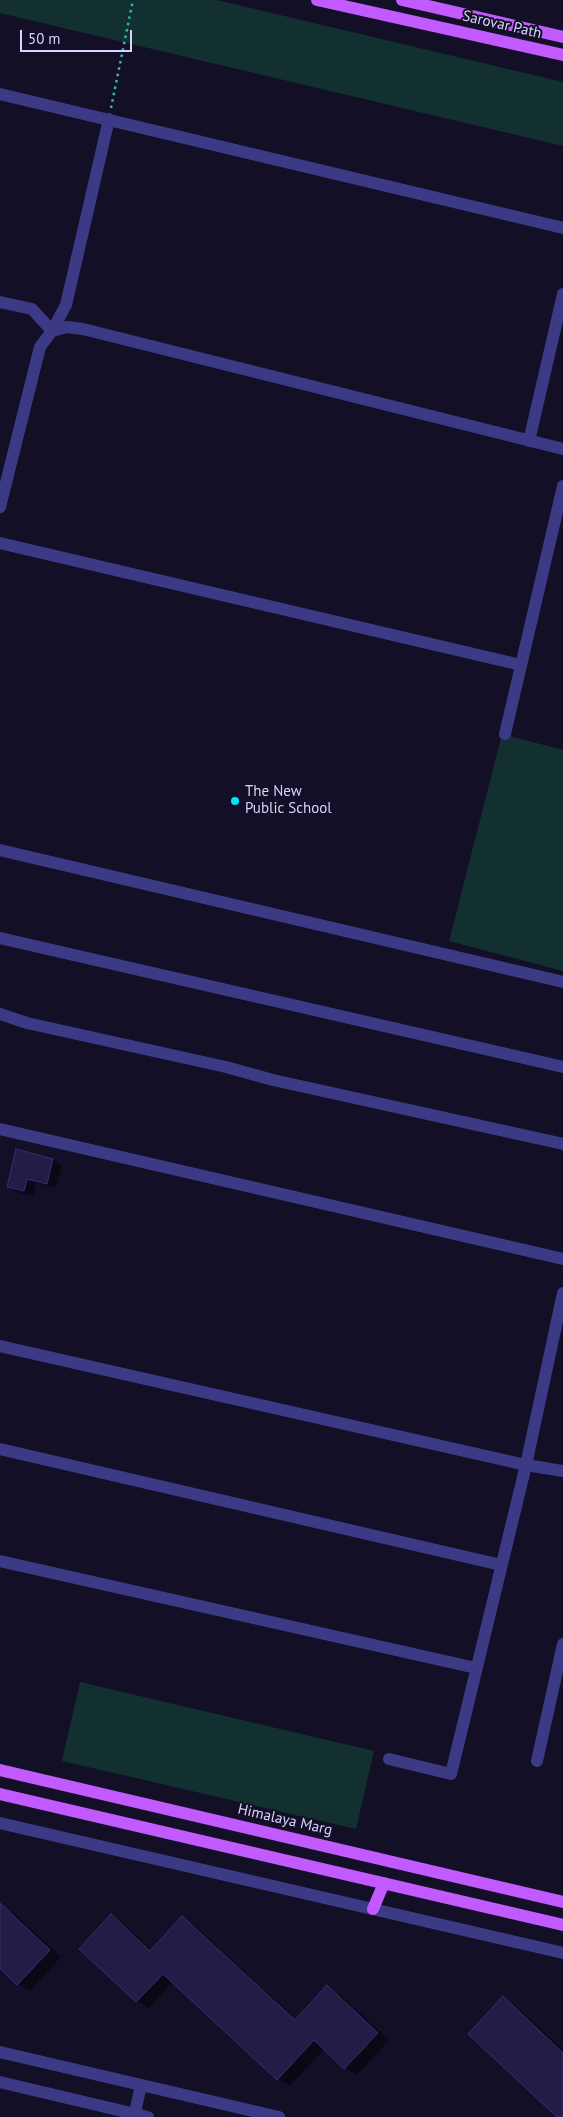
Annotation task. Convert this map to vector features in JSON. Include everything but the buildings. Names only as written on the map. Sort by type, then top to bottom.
[{"type":"main road","name":"Sarovar Path","points":[[317,0],[563,55]]},
{"type":"main road","name":"Sarovar Path","points":[[402,0],[563,37]]},
{"type":"main road","name":"Himalaya Marg","points":[[0,1770],[563,1902]]},
{"type":"main road","points":[[0,1794],[563,1925]]},
{"type":"main road","points":[[373,1909],[384,1883]]},
{"type":"street","points":[[0,94],[563,228]]},
{"type":"street","points":[[0,507],[40,347],[52,331],[66,305],[108,119]]},
{"type":"street","points":[[529,441],[563,294]]},
{"type":"street","points":[[0,302],[32,309],[52,331]]},
{"type":"street","points":[[52,331],[67,327],[83,329],[563,449]]},
{"type":"street","points":[[504,734],[563,486]]},
{"type":"street","points":[[0,543],[521,665]]},
{"type":"street","points":[[0,850],[563,982]]},
{"type":"street","points":[[0,938],[563,1067]]},
{"type":"street","points":[[0,1014],[27,1023],[226,1067],[272,1080],[563,1144]]},
{"type":"street","points":[[0,1129],[563,1259]]},
{"type":"street","points":[[389,1759],[450,1774],[526,1465],[563,1293]]},
{"type":"street","points":[[0,1346],[563,1472]]},
{"type":"street","points":[[0,1449],[501,1565]]},
{"type":"street","points":[[0,1561],[476,1668]]},
{"type":"street","points":[[537,1761],[563,1644]]},
{"type":"street","points":[[0,1823],[563,1953]]},
{"type":"street","points":[[0,2052],[279,2117]]},
{"type":"street","points":[[0,2082],[148,2117]]},
{"type":"street","points":[[134,2115],[141,2085]]},
{"type":"path","points":[[108,119],[133,0]]},
{"type":"green space","points":[[0,0],[217,0],[563,82],[563,146],[0,13]]},
{"type":"green space","points":[[502,734],[563,750],[563,971],[449,941]]},
{"type":"green space","points":[[80,1682],[374,1751],[356,1829],[62,1761]]},
{"type":"place","name":"The New Public School","points":[[235,801]]}]
